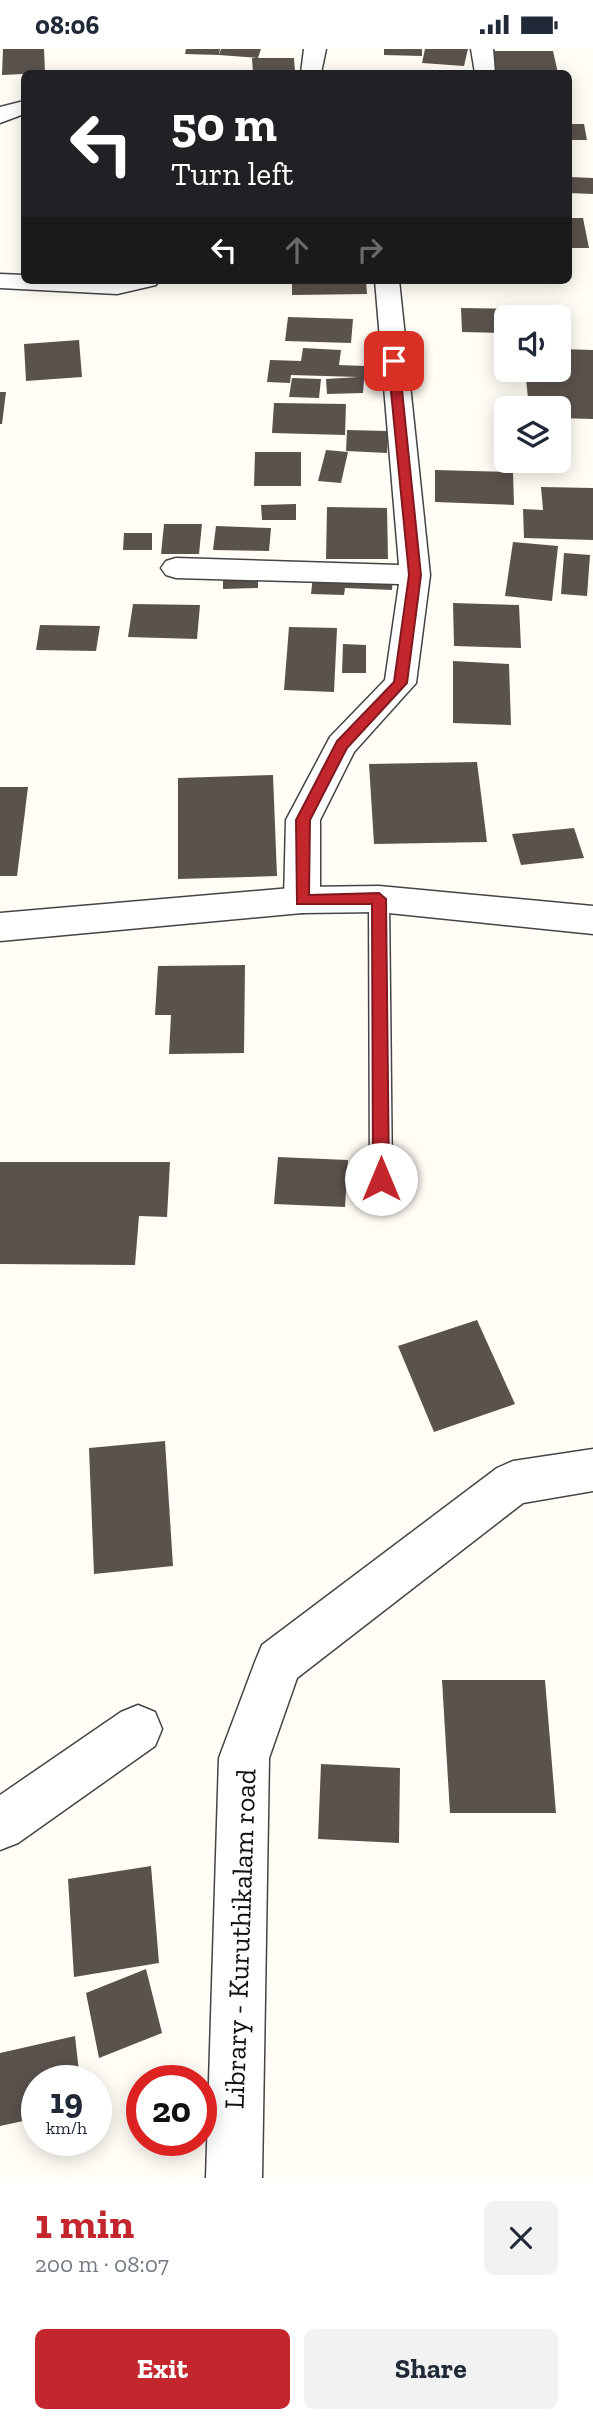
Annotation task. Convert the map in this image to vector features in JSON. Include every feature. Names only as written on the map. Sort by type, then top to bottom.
[{"type":"street","points":[[312,70],[315,49]]},
{"type":"street","points":[[482,49],[485,70]]},
{"type":"street","points":[[0,116],[10,110],[21,108]]},
{"type":"street","points":[[0,281],[21,282]]},
{"type":"street","points":[[58,284],[117,287],[130,284]]},
{"type":"street","points":[[302,900],[303,820],[341,745],[400,683],[415,575],[387,284]]},
{"type":"street","points":[[176,568],[415,575]]},
{"type":"street","points":[[0,927],[302,900],[379,899],[593,920]]},
{"type":"street","name":"Library - Kuruthikalam road","points":[[234,2178],[244,1758],[279,1662],[513,1483],[593,1470]]},
{"type":"street","points":[[0,1825],[138,1729]]},
{"type":"lane","points":[[379,899],[381,1179]]},
{"type":"building","points":[[3,49],[44,49],[45,70],[21,70],[21,74],[2,75]]},
{"type":"building","points":[[186,49],[220,49],[219,55],[185,54]]},
{"type":"building","points":[[221,49],[261,49],[258,58],[219,55]]},
{"type":"building","points":[[384,49],[422,49],[422,56],[384,55]]},
{"type":"building","points":[[425,49],[468,49],[464,66],[422,63]]},
{"type":"building","points":[[490,51],[553,51],[557,70],[493,70]]},
{"type":"building","points":[[252,58],[294,58],[295,70],[253,70]]},
{"type":"building","points":[[572,124],[584,124],[587,140],[572,140]]},
{"type":"building","points":[[572,177],[593,178],[593,194],[572,193]]},
{"type":"building","points":[[572,218],[583,218],[589,248],[572,248]]},
{"type":"building","points":[[292,284],[366,284],[367,294],[292,295]]},
{"type":"building","points":[[461,308],[494,309],[494,333],[462,332]]},
{"type":"building","points":[[288,317],[353,319],[351,343],[285,341]]},
{"type":"building","points":[[79,340],[82,377],[26,381],[24,344]]},
{"type":"building","points":[[303,348],[341,350],[339,365],[365,366],[363,393],[327,394],[326,379],[358,377],[291,375],[290,383],[267,382],[270,360],[301,361]]},
{"type":"building","points":[[571,349],[593,350],[593,419],[571,418],[571,396],[528,396],[526,382],[571,382]]},
{"type":"building","points":[[292,378],[321,379],[319,398],[289,397]]},
{"type":"building","points":[[0,392],[6,392],[2,424],[0,424]]},
{"type":"building","points":[[274,403],[346,404],[345,435],[272,433]]},
{"type":"building","points":[[347,430],[388,431],[387,453],[346,451]]},
{"type":"building","points":[[326,450],[348,452],[341,483],[318,481]]},
{"type":"building","points":[[255,452],[301,452],[301,486],[254,486]]},
{"type":"building","points":[[435,470],[513,473],[514,505],[435,502]]},
{"type":"building","points":[[541,487],[593,488],[593,540],[524,538],[523,509],[543,510]]},
{"type":"building","points":[[296,504],[296,520],[262,520],[261,505]]},
{"type":"building","points":[[327,507],[387,508],[388,559],[326,559]]},
{"type":"building","points":[[164,524],[202,524],[199,554],[161,554]]},
{"type":"building","points":[[216,526],[271,528],[269,551],[213,550]]},
{"type":"building","points":[[124,533],[152,533],[152,550],[123,550]]},
{"type":"building","points":[[513,542],[558,546],[552,601],[505,596]]},
{"type":"building","points":[[564,553],[590,555],[587,596],[561,594]]},
{"type":"building","points":[[223,565],[258,565],[258,588],[223,589]]},
{"type":"building","points":[[314,567],[393,571],[392,590],[345,588],[344,595],[311,594]]},
{"type":"building","points":[[453,603],[519,605],[521,648],[454,646]]},
{"type":"building","points":[[133,604],[200,605],[197,639],[128,637]]},
{"type":"building","points":[[40,625],[100,626],[96,651],[36,650]]},
{"type":"building","points":[[289,627],[337,628],[334,692],[284,690]]},
{"type":"building","points":[[343,644],[366,645],[366,673],[342,673]]},
{"type":"building","points":[[453,661],[509,664],[511,725],[453,723]]},
{"type":"building","points":[[477,762],[487,842],[374,844],[369,764]]},
{"type":"building","points":[[273,775],[277,876],[178,879],[178,778]]},
{"type":"building","points":[[0,787],[28,787],[17,876],[0,876]]},
{"type":"building","points":[[574,828],[584,858],[521,865],[512,834]]},
{"type":"building","points":[[245,965],[244,1053],[169,1054],[171,1015],[155,1015],[158,966]]},
{"type":"building","points":[[278,1157],[348,1160],[345,1207],[274,1204]]},
{"type":"building","points":[[0,1162],[170,1162],[167,1217],[139,1216],[135,1265],[0,1264]]},
{"type":"building","points":[[477,1320],[515,1404],[434,1432],[398,1346]]},
{"type":"building","points":[[165,1441],[173,1566],[94,1574],[89,1448]]},
{"type":"building","points":[[442,1680],[545,1680],[556,1813],[450,1813]]},
{"type":"building","points":[[321,1764],[400,1768],[399,1843],[318,1839]]},
{"type":"building","points":[[151,1866],[159,1963],[74,1977],[68,1879]]},
{"type":"building","points":[[146,1969],[162,2033],[99,2058],[86,1993]]},
{"type":"building","points":[[75,2036],[78,2065],[21,2065],[21,2121],[0,2126],[0,2053]]},
{"type":"route","points":[[381,1179],[379,899],[302,900],[303,820],[341,745],[400,683],[415,575],[394,361]]}]
